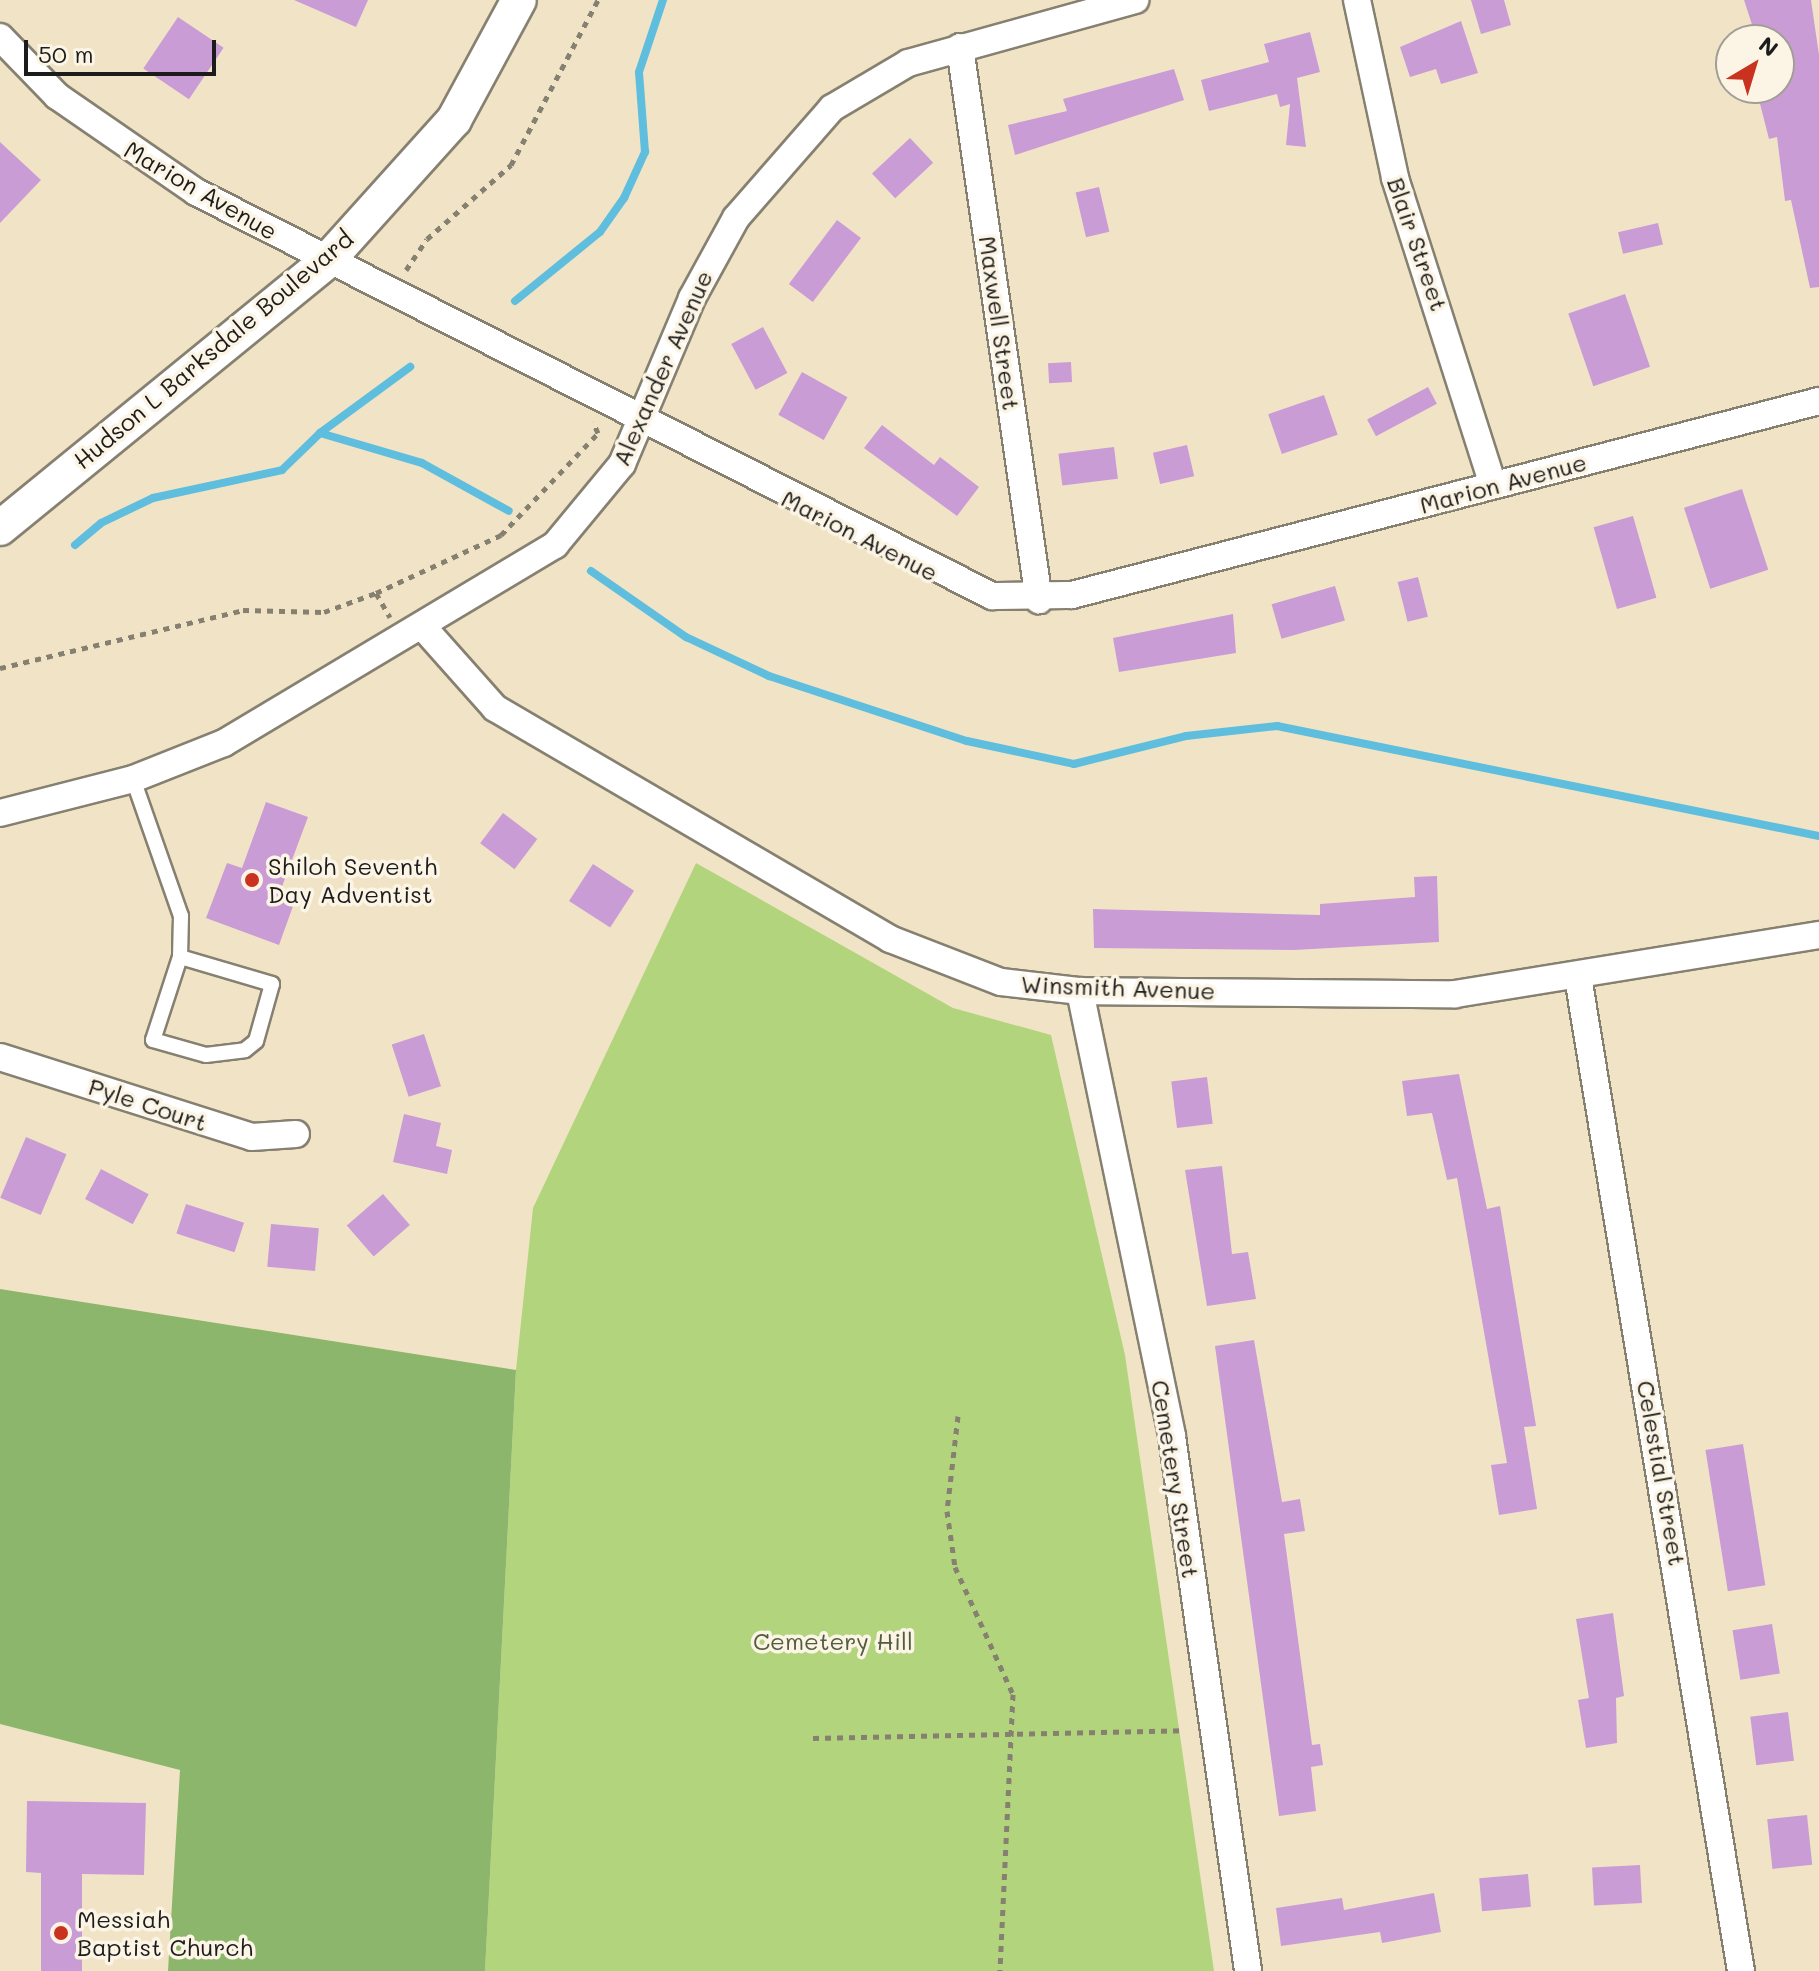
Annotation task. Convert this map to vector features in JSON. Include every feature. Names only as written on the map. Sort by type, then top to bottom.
[{"type":"street","name":"Hudson L Barksdale Boulevard","points":[[0,528],[327,261],[454,120],[519,0]]},
{"type":"street","name":"Alexander Avenue","points":[[0,813],[133,779],[235,738],[555,545],[602,493],[642,423],[718,246],[777,163],[869,82],[960,47],[1135,0]]},
{"type":"street","name":"Blair Street","points":[[1357,0],[1395,178],[1493,485]]},
{"type":"street","name":"Marion Avenue","points":[[0,37],[57,96],[134,153],[327,261],[947,580],[992,596],[1039,600],[1819,401]]},
{"type":"street","name":"Maxwell Street","points":[[960,47],[1039,600]]},
{"type":"street","name":"Winsmith Avenue","points":[[423,627],[495,708],[890,939],[1001,982],[1080,991],[1455,994],[1578,977],[1819,935]]},
{"type":"street","name":"Celestial Street","points":[[1578,977],[1741,1971]]},
{"type":"street","name":"Cemetery Street","points":[[1080,991],[1172,1436],[1248,1971]]},
{"type":"street","name":"Pyle Court","points":[[0,1057],[252,1137],[296,1134]]},
{"type":"lane","points":[[133,779],[169,869],[181,916],[180,957],[153,1040],[206,1055],[245,1050],[256,1041],[272,984],[180,957]]},
{"type":"path","points":[[403,274],[427,239],[511,165],[598,0]]},
{"type":"path","points":[[0,668],[243,610],[324,612],[376,593],[501,535],[598,433]]},
{"type":"path","points":[[958,1416],[947,1511],[955,1567],[1013,1694],[1000,1971]]},
{"type":"path","points":[[813,1738],[1011,1737],[1185,1730]]},
{"type":"green space","name":"Cemetery Hill","points":[[696,863],[953,1008],[1051,1035],[1125,1355],[1214,1971],[485,1971],[516,1370],[533,1208]]},
{"type":"green space","points":[[0,1289],[516,1370],[485,1971],[168,1971],[180,1770],[0,1724]]},
{"type":"building","points":[[294,0],[368,0],[356,27]]},
{"type":"building","points":[[1471,0],[1504,0],[1511,25],[1481,34]]},
{"type":"building","points":[[1744,0],[1811,0],[1819,55],[1819,287],[1810,288],[1791,200],[1785,201],[1777,137],[1769,139],[1760,104],[1795,104],[1795,24],[1752,24]]},
{"type":"building","points":[[178,17],[224,48],[189,99],[143,68]]},
{"type":"building","points":[[1461,21],[1478,73],[1441,84],[1436,69],[1410,77],[1400,47]]},
{"type":"building","points":[[1310,32],[1320,72],[1297,78],[1306,147],[1286,145],[1290,104],[1280,107],[1277,94],[1209,111],[1201,80],[1269,62],[1264,44]]},
{"type":"building","points":[[1174,69],[1184,100],[1015,155],[1008,125],[1067,111],[1063,99]]},
{"type":"building","points":[[910,138],[933,163],[895,198],[872,173]]},
{"type":"building","points":[[0,142],[41,180],[0,223]]},
{"type":"building","points":[[1099,187],[1109,232],[1086,237],[1076,192]]},
{"type":"building","points":[[837,220],[861,238],[813,302],[789,284]]},
{"type":"building","points":[[1658,223],[1663,244],[1623,254],[1618,232]]},
{"type":"building","points":[[1625,294],[1650,367],[1593,386],[1568,314]]},
{"type":"building","points":[[763,327],[787,373],[756,390],[731,344]]},
{"type":"building","points":[[1071,362],[1072,382],[1049,383],[1048,363]]},
{"type":"building","points":[[802,372],[847,397],[824,440],[778,415]]},
{"type":"building","points":[[1428,387],[1437,404],[1376,436],[1367,419]]},
{"type":"building","points":[[1324,395],[1338,435],[1282,454],[1268,414]]},
{"type":"building","points":[[882,425],[934,465],[940,457],[979,487],[957,516],[864,448]]},
{"type":"building","points":[[1187,445],[1194,476],[1160,484],[1153,453]]},
{"type":"building","points":[[1114,447],[1118,479],[1062,486],[1058,454]]},
{"type":"building","points":[[1742,489],[1768,570],[1710,589],[1684,508]]},
{"type":"building","points":[[1633,516],[1656,598],[1617,609],[1594,527]]},
{"type":"building","points":[[1418,577],[1428,617],[1408,622],[1398,582]]},
{"type":"building","points":[[1335,586],[1345,621],[1281,639],[1272,604]]},
{"type":"building","points":[[1233,614],[1236,653],[1119,672],[1113,638]]},
{"type":"building","name":"Shiloh Seventh Day Adventist","points":[[266,802],[308,817],[280,892],[296,898],[279,945],[206,918],[227,863],[242,868]]},
{"type":"building","points":[[503,813],[537,839],[514,869],[480,843]]},
{"type":"building","points":[[593,864],[634,891],[610,928],[569,901]]},
{"type":"building","points":[[1437,876],[1439,942],[1294,950],[1094,948],[1093,909],[1320,915],[1320,904],[1415,897],[1414,877]]},
{"type":"building","points":[[424,1034],[441,1086],[409,1097],[392,1045]]},
{"type":"building","points":[[1459,1074],[1487,1209],[1500,1206],[1536,1426],[1524,1427],[1537,1509],[1499,1515],[1491,1465],[1507,1463],[1457,1178],[1447,1180],[1432,1113],[1407,1116],[1402,1081]]},
{"type":"building","points":[[1207,1077],[1213,1124],[1177,1128],[1171,1081]]},
{"type":"building","points":[[404,1114],[441,1123],[436,1146],[452,1150],[447,1174],[393,1162]]},
{"type":"building","points":[[26,1137],[67,1154],[41,1215],[0,1198]]},
{"type":"building","points":[[1222,1166],[1232,1254],[1248,1252],[1256,1299],[1207,1306],[1185,1170]]},
{"type":"building","points":[[101,1169],[149,1194],[133,1224],[85,1199]]},
{"type":"building","points":[[383,1194],[410,1225],[374,1256],[347,1225]]},
{"type":"building","points":[[186,1204],[244,1223],[234,1252],[176,1233]]},
{"type":"building","points":[[271,1224],[319,1228],[315,1271],[267,1267]]},
{"type":"building","points":[[1254,1340],[1282,1502],[1300,1499],[1305,1531],[1284,1534],[1312,1745],[1320,1744],[1323,1765],[1311,1767],[1316,1811],[1279,1816],[1215,1346]]},
{"type":"building","points":[[1743,1444],[1765,1585],[1728,1591],[1705,1450]]},
{"type":"building","points":[[1613,1613],[1624,1696],[1616,1698],[1617,1743],[1586,1748],[1578,1700],[1589,1698],[1576,1619]]},
{"type":"building","points":[[1772,1624],[1780,1673],[1740,1680],[1732,1630]]},
{"type":"building","points":[[1788,1712],[1794,1761],[1756,1765],[1750,1717]]},
{"type":"building","points":[[27,1801],[146,1803],[144,1875],[82,1874],[82,1971],[41,1971],[41,1873],[26,1872]]},
{"type":"building","points":[[1807,1815],[1812,1865],[1772,1869],[1767,1819]]},
{"type":"building","points":[[1640,1865],[1642,1903],[1594,1905],[1592,1868]]},
{"type":"building","points":[[1528,1874],[1531,1907],[1482,1911],[1479,1878]]},
{"type":"building","points":[[1434,1893],[1441,1932],[1382,1943],[1380,1932],[1281,1946],[1276,1908],[1342,1898],[1344,1910]]},
{"type":"waterway","points":[[515,301],[600,232],[624,198],[645,152],[639,72],[663,0]]},
{"type":"waterway","points":[[75,545],[101,523],[153,498],[282,470],[320,433],[410,367]]},
{"type":"waterway","points":[[320,433],[422,463],[509,511]]},
{"type":"waterway","points":[[591,571],[686,637],[769,676],[967,741],[1074,764],[1186,736],[1277,726],[1819,836]]},
{"type":"place","name":"Shiloh Seventh Day Adventist","points":[[252,880]]},
{"type":"place","name":"Messiah Baptist Church","points":[[61,1933]]}]
